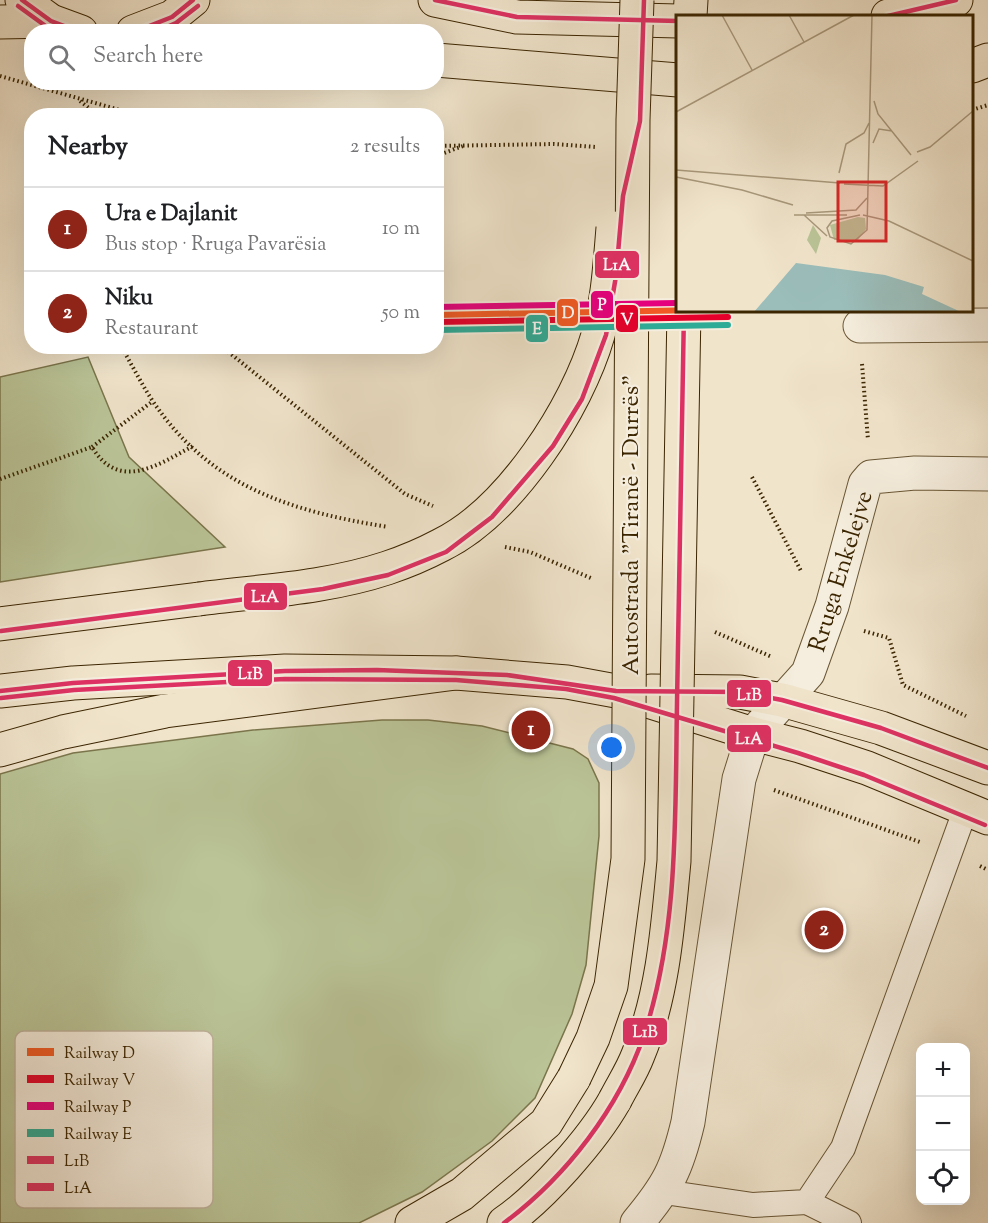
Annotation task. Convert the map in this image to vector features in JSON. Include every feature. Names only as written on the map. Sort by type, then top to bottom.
[{"type":"main road","points":[[22,0],[51,21],[59,24]]},
{"type":"main road","points":[[156,24],[172,17],[193,0]]},
{"type":"main road","points":[[435,0],[517,17],[676,21]]},
{"type":"main road","name":"Autostrada \"Tiranë - Durrës\"","points":[[412,1223],[462,1194],[546,1123],[573,1078],[593,1038],[610,986],[628,859],[633,120],[636,0]]},
{"type":"main road","points":[[690,15],[691,0]]},
{"type":"main road","points":[[892,15],[956,0]]},
{"type":"main road","points":[[0,22],[51,21]]},
{"type":"main road","points":[[973,66],[988,60]]},
{"type":"main road","points":[[444,61],[676,81]]},
{"type":"main road","points":[[0,624],[322,582],[386,568],[443,545],[495,504],[547,442],[574,396],[589,364],[599,333],[609,275],[616,195],[633,120]]},
{"type":"main road","name":"Autostrada \"Tiranë - Durrës\"","points":[[504,1223],[566,1165],[602,1123],[638,1055],[655,998],[668,931],[672,884],[684,312]]},
{"type":"main road","points":[[0,691],[73,683],[285,671],[377,670],[456,673],[567,682],[616,691],[753,734],[800,746],[867,768],[977,813]]},
{"type":"main road","points":[[0,750],[63,732],[165,711],[456,673]]},
{"type":"main road","points":[[616,691],[740,692],[782,700],[881,729],[988,768]]},
{"type":"street","points":[[860,326],[988,325]]},
{"type":"street","name":"Rruga Enkelejve","points":[[753,734],[808,673],[832,606],[863,490],[871,477],[915,473],[988,474]]},
{"type":"street","points":[[637,1223],[664,1192],[678,1163],[688,1122],[739,779],[753,734]]},
{"type":"lane","points":[[807,1202],[843,1148],[950,853],[977,813]]},
{"type":"lane","points":[[664,1192],[753,1205],[807,1202],[849,1223]]},
{"type":"path","points":[[0,76],[24,83]]},
{"type":"path","points":[[47,90],[111,108]]},
{"type":"path","points":[[77,99],[89,108]]},
{"type":"path","points":[[973,110],[988,105]]},
{"type":"path","points":[[444,153],[466,144]]},
{"type":"path","points":[[444,145],[599,147]]},
{"type":"path","points":[[860,326],[871,477]]},
{"type":"path","points":[[230,354],[405,494]]},
{"type":"path","points":[[0,479],[92,447],[153,401]]},
{"type":"path","points":[[92,447],[110,469],[127,472],[156,466],[193,446]]},
{"type":"path","points":[[739,779],[850,815],[988,870]]},
{"type":"green space","points":[[88,357],[129,457],[225,547],[0,582],[0,377]]},
{"type":"green space","points":[[382,720],[428,720],[482,726],[573,749],[588,759],[599,783],[599,836],[586,965],[572,1014],[535,1098],[492,1141],[422,1192],[359,1223],[0,1223],[0,774],[73,753],[253,730]]},
{"type":"rail line","name":"P","points":[[444,307],[676,303]]},
{"type":"rail line","name":"D","points":[[444,315],[676,310]]},
{"type":"rail line","name":"V","points":[[444,322],[728,317]]},
{"type":"rail line","name":"E","points":[[444,330],[728,325]]},
{"type":"transit line","name":"L1B","points":[[22,0],[59,24]]},
{"type":"transit line","name":"L1B","points":[[154,24],[172,17],[193,0]]},
{"type":"transit line","name":"L1B","points":[[435,0],[517,17],[676,21]]},
{"type":"transit line","name":"L1A","points":[[1,631],[323,589],[388,575],[446,552],[492,517],[553,446],[582,399],[606,335],[616,276],[623,196],[640,121],[644,0]]},
{"type":"transit line","name":"L1B","points":[[892,15],[956,0]]},
{"type":"transit line","name":"L1A","points":[[18,6],[43,24]]},
{"type":"transit line","name":"L1A","points":[[174,24],[198,6]]},
{"type":"transit line","name":"L1B","points":[[504,1223],[527,1205],[569,1163],[588,1139],[620,1089],[644,1035],[664,954],[675,829],[684,312]]},
{"type":"transit line","name":"L1B","points":[[0,691],[73,683],[285,671],[377,670],[507,675],[616,691],[740,692],[782,700],[881,728],[988,768]]},
{"type":"transit line","name":"L1A","points":[[1,698],[74,690],[285,679],[456,680],[566,689],[614,698],[798,753],[864,775],[985,825]]},
{"type":"place","name":"Ura e Dajlanit","points":[[531,730]]},
{"type":"place","name":"Niku","points":[[824,930]]}]
